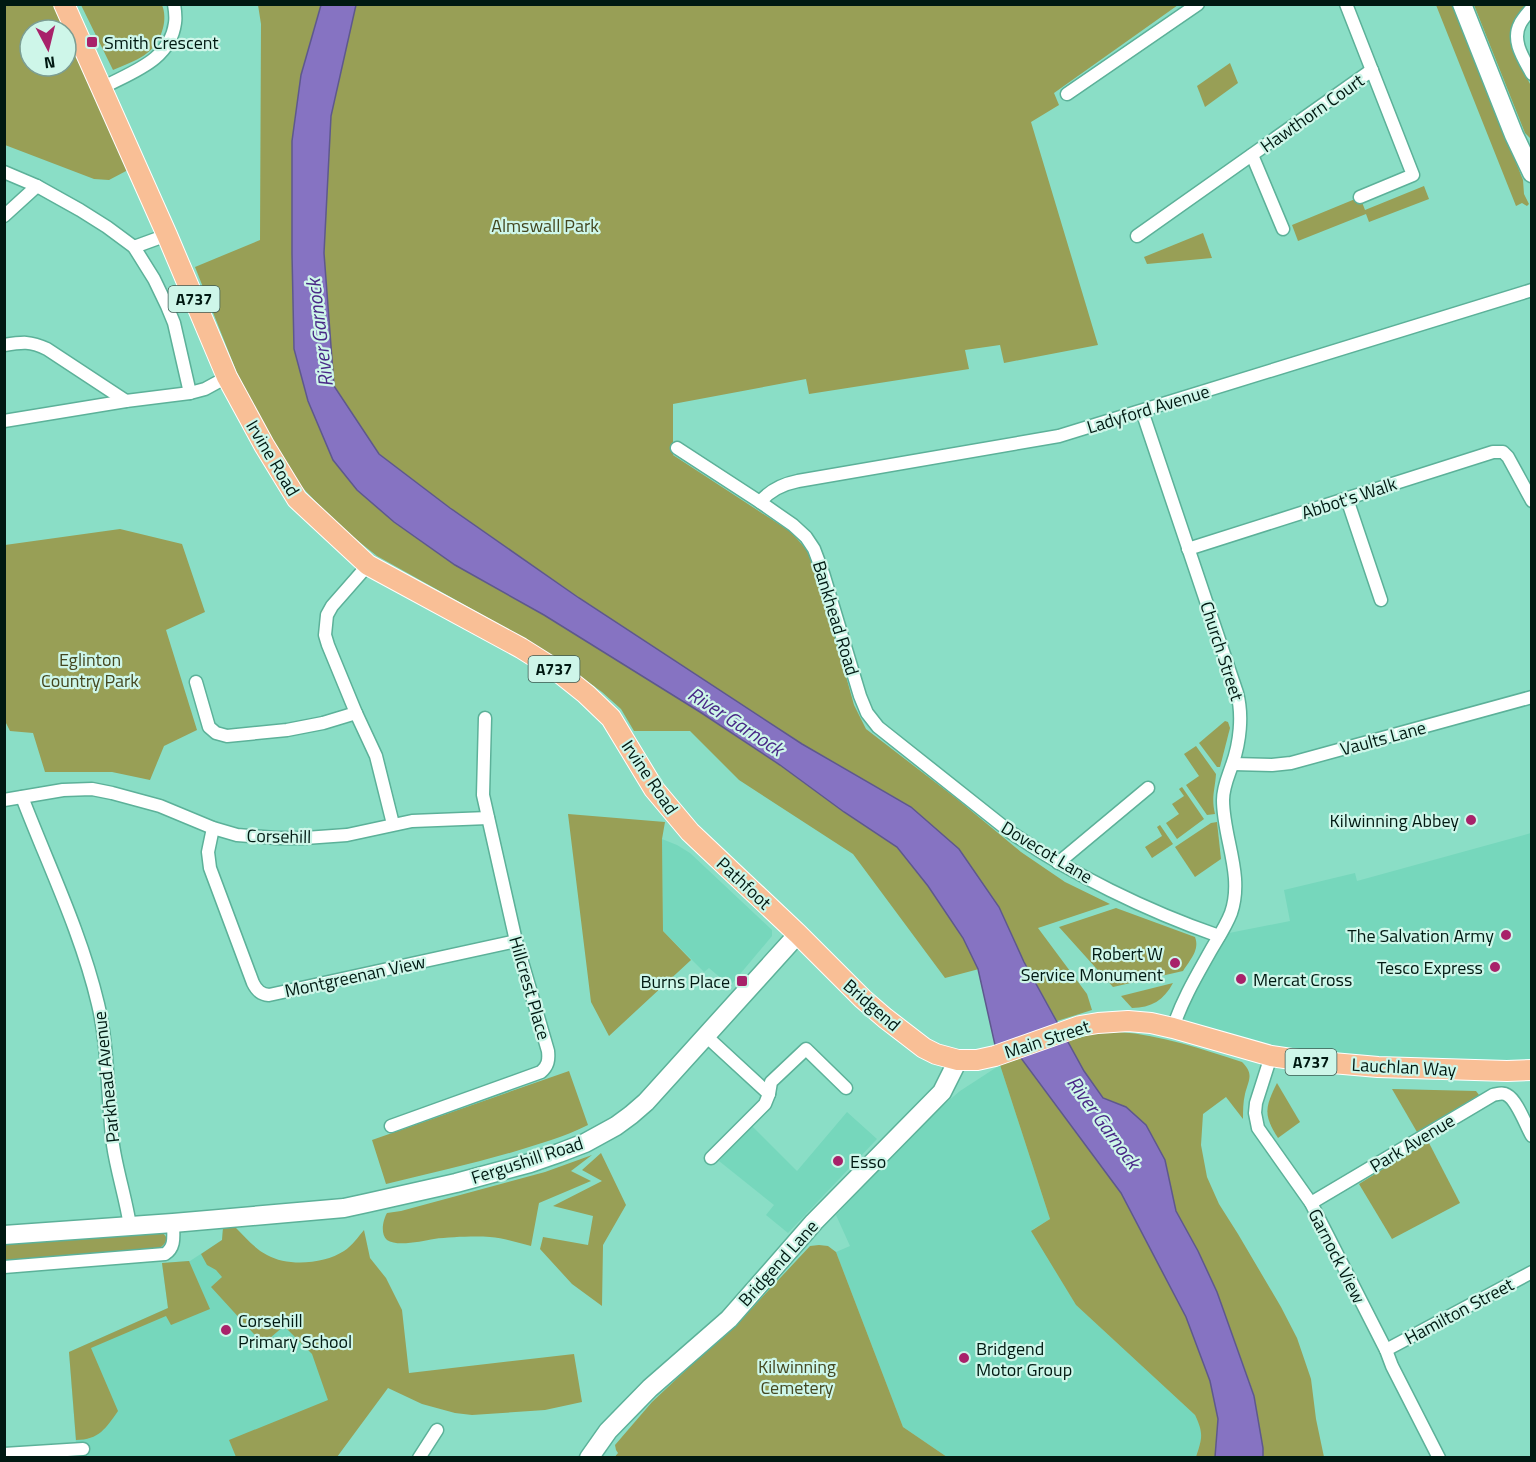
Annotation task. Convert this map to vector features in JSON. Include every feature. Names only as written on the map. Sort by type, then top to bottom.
[{"type":"main road","name":"Irvine Road","points":[[64,4],[167,235],[227,377],[264,446],[297,499],[368,565],[520,648],[556,670],[586,694],[611,718],[654,789],[690,832]]},
{"type":"main road","points":[[1462,4],[1530,168]]},
{"type":"main road","name":"Pathfoot","points":[[690,832],[798,934]]},
{"type":"main road","name":"Fergushill Road","points":[[4,1235],[344,1208],[456,1183],[559,1154],[616,1126],[646,1102],[798,934]]},
{"type":"main road","name":"Bridgend","points":[[798,934],[885,1018],[924,1048],[958,1060]]},
{"type":"main road","name":"Main Street","points":[[958,1060],[977,1060],[995,1056],[1080,1026],[1098,1023],[1128,1021],[1173,1028]]},
{"type":"main road","name":"Lauchlan Way","points":[[1173,1028],[1271,1056],[1298,1060],[1378,1067],[1532,1070]]},
{"type":"main road","name":"Bridgend Lane","points":[[589,1458],[608,1431],[650,1388],[729,1319],[814,1222],[942,1092],[958,1060]]},
{"type":"street","points":[[102,88],[147,65],[160,55],[171,39],[176,22],[174,4]]},
{"type":"street","points":[[1068,94],[1197,4]]},
{"type":"street","name":"Hawthorn Court","points":[[1346,4],[1413,175],[1360,197]]},
{"type":"street","points":[[1532,8],[1519,25],[1517,39],[1521,54],[1532,74]]},
{"type":"street","name":"Hawthorn Court","points":[[1137,236],[1372,70]]},
{"type":"street","name":"Hawthorn Court","points":[[1252,155],[1283,229]]},
{"type":"street","points":[[4,172],[37,186],[98,221],[134,248],[154,279],[174,323],[190,393]]},
{"type":"street","points":[[4,216],[37,186]]},
{"type":"street","points":[[134,248],[167,235]]},
{"type":"street","name":"Ladyford Avenue","points":[[760,502],[780,486],[789,483],[1059,436],[1532,290]]},
{"type":"street","points":[[4,345],[28,342],[47,349],[126,401]]},
{"type":"street","points":[[4,421],[190,393],[205,389],[227,377]]},
{"type":"street","name":"Church Street","points":[[1142,411],[1239,701],[1240,728],[1233,764],[1226,778],[1223,797],[1236,884],[1231,912],[1184,999],[1173,1028]]},
{"type":"street","name":"Bankhead Road","points":[[676,448],[760,502],[806,537],[814,549],[823,573],[867,713]]},
{"type":"street","name":"Abbot's Walk","points":[[1188,549],[1492,452],[1503,452],[1508,457],[1532,501]]},
{"type":"street","points":[[1347,499],[1381,600]]},
{"type":"street","points":[[368,565],[332,606],[325,622],[325,635],[376,756],[393,824]]},
{"type":"street","points":[[196,682],[209,728],[227,736],[287,730],[323,723],[356,713]]},
{"type":"street","name":"Vaults Lane","points":[[1233,764],[1291,763],[1532,697]]},
{"type":"street","name":"Dovecot Lane","points":[[867,713],[878,727],[1009,831],[1058,863],[1133,901],[1219,936]]},
{"type":"street","name":"Hillcrest Place","points":[[392,1126],[541,1072],[549,1059],[516,941],[483,795],[484,718]]},
{"type":"street","points":[[1058,863],[1148,788]]},
{"type":"street","name":"Corsehill","points":[[4,800],[63,789],[92,789],[160,806],[213,828],[251,837],[305,838],[347,835],[412,820],[488,818]]},
{"type":"street","name":"Parkhead Avenue","points":[[22,797],[76,932],[98,1004],[105,1040],[113,1146],[130,1226]]},
{"type":"street","name":"Montgreenan View","points":[[213,828],[208,852],[210,868],[253,983],[259,993],[264,995],[516,941]]},
{"type":"street","points":[[706,1036],[769,1094]]},
{"type":"street","points":[[711,1158],[765,1104],[771,1082],[806,1049],[846,1088]]},
{"type":"street","name":"Garnock View","points":[[1271,1056],[1256,1103],[1258,1128],[1311,1203],[1439,1458]]},
{"type":"street","name":"Park Avenue","points":[[1311,1203],[1493,1095],[1508,1095],[1514,1101],[1532,1136]]},
{"type":"street","points":[[4,1267],[165,1254],[173,1245],[173,1223]]},
{"type":"street","name":"Hamilton Street","points":[[1386,1350],[1532,1272]]},
{"type":"street","points":[[419,1458],[437,1430]]},
{"type":"street","points":[[4,1455],[83,1449]]},
{"type":"shaded area","points":[[1531,833],[1531,1070],[1323,1063],[1176,1020],[1222,930],[1229,933],[1290,921],[1284,890],[1355,873],[1357,881]]},
{"type":"shaded area","points":[[662,839],[690,853],[772,930],[772,936],[730,986],[709,968],[704,972],[663,931]]},
{"type":"shaded area","points":[[1000,1065],[1050,1219],[1032,1230],[1076,1305],[1195,1415],[1202,1437],[1196,1457],[947,1457],[903,1427],[836,1252],[850,1246],[836,1215],[935,1112],[960,1091]]},
{"type":"shaded area","points":[[847,1112],[877,1139],[788,1233],[766,1215],[774,1205],[719,1161],[750,1124],[797,1171]]},
{"type":"shaded area","name":"Corsehill Primary School","points":[[235,1227],[310,1304],[344,1447],[337,1457],[77,1457],[69,1352],[168,1308],[162,1263],[190,1261],[222,1240],[223,1228]]},
{"type":"green space","points":[[4,5],[54,5],[60,18],[18,18],[18,78],[78,78],[78,59],[128,170],[109,180],[94,179],[5,145]]},
{"type":"green space","points":[[81,5],[162,5],[164,16],[160,37],[150,51],[113,70]]},
{"type":"green space","points":[[258,5],[321,5],[301,75],[292,141],[294,349],[308,401],[357,490],[394,522],[455,565],[544,615],[700,712],[897,847],[928,886],[963,938],[979,969],[945,978],[853,854],[739,780],[690,731],[634,731],[621,709],[602,692],[562,663],[488,618],[377,556],[339,526],[300,485],[262,422],[237,373],[195,267],[260,240],[261,24]]},
{"type":"green space","name":"Almswall Park","points":[[356,5],[1178,5],[1054,93],[1059,105],[1031,122],[1098,345],[1004,363],[1000,345],[965,350],[969,369],[809,394],[806,379],[673,404],[673,455],[791,532],[806,549],[817,572],[854,705],[866,729],[1021,852],[1065,882],[1110,904],[1038,928],[1087,994],[1092,1010],[1057,1021],[1024,962],[999,907],[911,807],[802,744],[579,598],[450,508],[379,454],[333,386],[324,253],[331,116]]},
{"type":"green space","points":[[1436,5],[1453,5],[1523,180],[1524,194],[1529,204],[1527,206],[1522,203],[1516,206]]},
{"type":"green space","points":[[1474,5],[1526,5],[1515,22],[1511,36],[1514,50],[1532,91],[1531,139],[1525,133]]},
{"type":"green space","points":[[1230,63],[1238,83],[1205,107],[1197,86]]},
{"type":"green space","points":[[1424,186],[1429,199],[1369,222],[1366,214],[1298,241],[1292,225],[1360,197],[1365,210]]},
{"type":"green space","points":[[1203,233],[1212,258],[1147,264],[1144,257]]},
{"type":"green space","name":"Eglinton Country Park","points":[[120,529],[182,544],[205,612],[166,630],[197,730],[164,746],[150,780],[112,772],[45,772],[33,733],[10,731],[5,721],[5,545]]},
{"type":"green space","points":[[1225,721],[1228,722],[1230,728],[1220,767],[1217,767],[1199,743]]},
{"type":"green space","points":[[1196,746],[1216,774],[1213,798],[1215,814],[1207,815],[1186,785],[1199,776],[1184,754]]},
{"type":"green space","points":[[1182,787],[1204,819],[1177,839],[1166,823],[1179,814],[1172,804],[1184,796],[1179,789]]},
{"type":"green space","points":[[568,814],[665,822],[662,839],[663,931],[691,960],[609,1036],[591,1002]]},
{"type":"green space","points":[[1217,822],[1221,859],[1195,877],[1175,847],[1211,823]]},
{"type":"green space","points":[[1160,825],[1173,844],[1152,858],[1145,847],[1162,836],[1157,827]]},
{"type":"green space","points":[[1116,908],[1195,937],[1195,951],[1183,971],[1113,987],[1059,927]]},
{"type":"green space","points":[[1173,983],[1161,998],[1151,1005],[1132,1008],[1121,996]]},
{"type":"green space","points":[[1119,1032],[1166,1039],[1242,1062],[1248,1070],[1250,1077],[1244,1100],[1243,1119],[1226,1097],[1203,1114],[1201,1145],[1207,1177],[1219,1204],[1297,1338],[1311,1379],[1324,1457],[1263,1457],[1254,1395],[1217,1292],[1176,1211],[1165,1160],[1126,1108],[1103,1098],[1067,1041],[1097,1033]]},
{"type":"green space","points":[[1021,1058],[1121,1193],[1186,1317],[1210,1381],[1218,1419],[1215,1457],[1196,1457],[1201,1436],[1195,1415],[1076,1305],[1031,1231],[1050,1219],[1000,1065]]},
{"type":"green space","points":[[569,1071],[588,1125],[561,1137],[513,1152],[386,1184],[372,1140]]},
{"type":"green space","points":[[1277,1083],[1300,1122],[1278,1138],[1267,1111]]},
{"type":"green space","points":[[1392,1089],[1476,1091],[1479,1095],[1417,1132]]},
{"type":"green space","points":[[1428,1141],[1460,1203],[1392,1239],[1359,1184]]},
{"type":"green space","points":[[601,1153],[626,1205],[603,1245],[602,1306],[572,1284],[540,1249],[543,1237],[588,1245],[593,1216],[553,1206],[602,1181],[582,1170]]},
{"type":"green space","points":[[592,1155],[571,1171],[591,1181],[539,1203],[531,1246],[500,1238],[484,1237],[397,1243],[387,1240],[383,1234],[383,1223],[387,1213],[545,1172]]},
{"type":"green space","points":[[235,1227],[267,1255],[295,1262],[316,1261],[336,1255],[350,1247],[364,1230],[370,1258],[386,1278],[402,1310],[409,1373],[574,1354],[582,1402],[545,1410],[472,1415],[422,1404],[388,1388],[337,1457],[236,1457],[229,1440],[328,1400],[312,1354],[284,1326],[263,1344],[211,1287],[222,1277],[207,1265],[201,1254],[222,1240],[223,1228]]},
{"type":"green space","points":[[163,1233],[167,1238],[165,1243],[153,1250],[5,1260],[5,1244]]},
{"type":"green space","name":"Kilwinning Cemetery","points":[[810,1246],[828,1246],[836,1252],[903,1427],[947,1457],[614,1458],[618,1453],[615,1445],[652,1402],[753,1307]]},
{"type":"green space","points":[[189,1261],[210,1309],[171,1325],[166,1316],[91,1348],[118,1411],[101,1432],[91,1438],[76,1440],[69,1352],[168,1308],[162,1263]]},
{"type":"water","name":"River Garnock","points":[[321,5],[356,5],[331,116],[324,253],[334,386],[379,454],[450,508],[579,598],[802,744],[911,807],[959,849],[999,907],[1024,962],[1084,1071],[1103,1098],[1126,1107],[1146,1125],[1165,1160],[1176,1211],[1217,1292],[1254,1396],[1263,1457],[1215,1457],[1218,1419],[1210,1381],[1186,1317],[1121,1193],[1021,1058],[995,1045],[978,969],[963,938],[928,886],[897,847],[700,712],[544,615],[455,565],[394,522],[357,490],[333,460],[308,401],[294,349],[292,141],[301,75]]},
{"type":"place","name":"Smith Crescent","points":[[92,42]]},
{"type":"place","name":"Kilwinning Abbey","points":[[1471,820]]},
{"type":"place","name":"The Salvation Army","points":[[1506,935]]},
{"type":"place","name":"Robert W Service Monument","points":[[1175,963]]},
{"type":"place","name":"Tesco Express","points":[[1495,967]]},
{"type":"place","name":"Mercat Cross","points":[[1241,979]]},
{"type":"place","name":"Burns Place","points":[[742,981]]},
{"type":"place","name":"Esso","points":[[838,1161]]},
{"type":"place","name":"Corsehill Primary School","points":[[226,1330]]},
{"type":"place","name":"Bridgend Motor Group","points":[[964,1358]]}]
